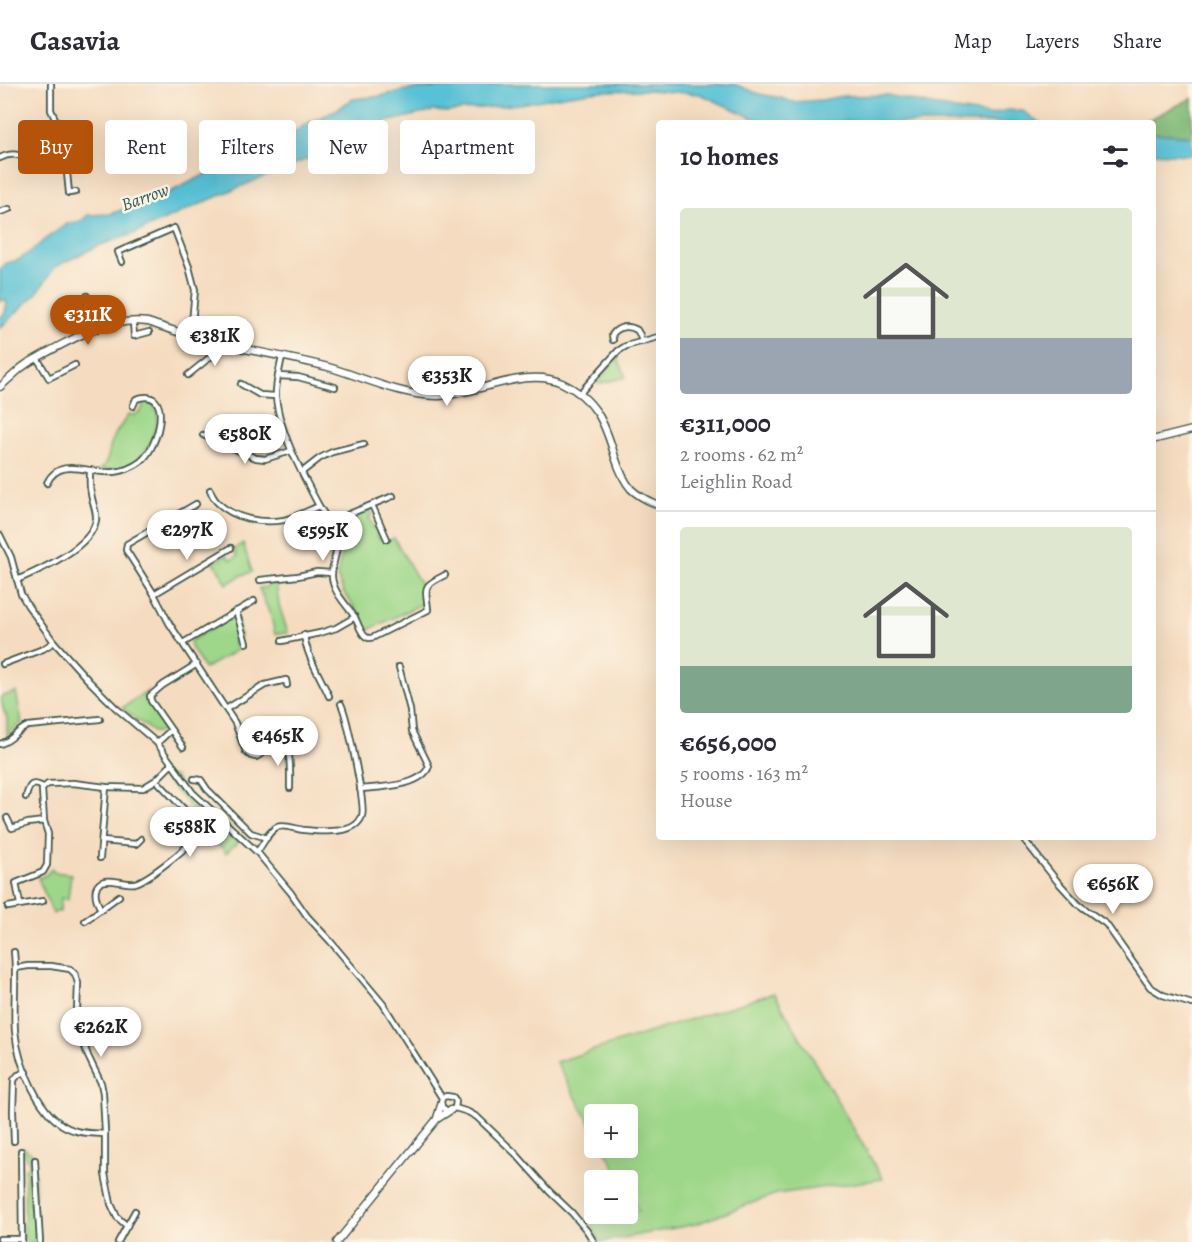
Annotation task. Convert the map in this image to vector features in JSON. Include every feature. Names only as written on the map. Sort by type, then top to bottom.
[{"type":"street","points":[[51,84],[51,110],[56,120]]},
{"type":"street","points":[[0,159],[18,154]]},
{"type":"street","points":[[66,174],[69,194],[76,192]]},
{"type":"street","points":[[0,212],[9,209]]},
{"type":"street","points":[[123,262],[118,252],[174,228],[194,282],[195,304],[191,335]]},
{"type":"street","points":[[86,333],[74,312],[74,306],[87,296]]},
{"type":"street","points":[[133,321],[134,336],[149,332]]},
{"type":"street","points":[[0,387],[21,368],[86,333],[133,321],[148,322],[222,344],[330,368],[418,395],[447,395],[503,381],[535,378],[560,381],[588,400],[602,418],[626,483],[641,497],[656,505]]},
{"type":"street","points":[[613,340],[612,335],[616,330],[628,327],[637,330],[642,342]]},
{"type":"street","points":[[580,393],[618,351],[626,346],[656,338]]},
{"type":"street","points":[[188,375],[219,350],[222,344]]},
{"type":"street","points":[[282,356],[276,396],[283,429],[291,451],[336,536],[337,550],[332,579],[338,595],[355,617],[365,636],[374,637],[428,610],[426,589],[432,581],[445,575]]},
{"type":"street","points":[[37,358],[49,378],[75,365]]},
{"type":"street","points":[[278,376],[298,377],[335,387]]},
{"type":"street","points":[[241,384],[260,395],[276,396]]},
{"type":"street","points":[[47,483],[52,474],[66,468],[107,472],[122,470],[140,461],[151,449],[159,430],[159,407],[154,401],[145,397],[136,399],[133,406]]},
{"type":"street","points":[[1156,439],[1192,430]]},
{"type":"street","points":[[203,435],[256,458],[265,459],[291,451]]},
{"type":"street","points":[[302,471],[332,452],[364,444]]},
{"type":"street","points":[[17,580],[67,554],[94,530],[96,511],[91,496],[90,470]]},
{"type":"street","points":[[210,490],[216,501],[227,510],[247,519],[282,520],[319,506]]},
{"type":"street","points":[[330,522],[393,496]]},
{"type":"street","points":[[196,504],[128,544],[126,550],[169,623],[235,723],[246,752],[256,757],[290,737],[310,730]]},
{"type":"street","points":[[372,505],[387,539]]},
{"type":"street","points":[[0,535],[11,557],[21,594],[54,642],[119,711],[157,743],[193,793],[257,852],[307,916],[383,1004],[444,1109],[468,1112],[477,1117],[515,1153],[587,1231],[594,1242]]},
{"type":"street","points":[[154,594],[231,548]]},
{"type":"street","points":[[260,580],[317,572],[332,573]]},
{"type":"street","points":[[183,643],[254,601]]},
{"type":"street","points":[[236,611],[246,643]]},
{"type":"street","points":[[282,640],[336,628],[355,617]]},
{"type":"street","points":[[304,635],[312,661],[329,696]]},
{"type":"street","points":[[3,664],[43,649],[54,642]]},
{"type":"street","points":[[183,747],[151,701],[150,696],[196,664]]},
{"type":"street","points":[[360,789],[408,782],[418,778],[429,769],[412,731],[410,710],[399,667]]},
{"type":"street","points":[[226,709],[265,685],[286,680],[287,685]]},
{"type":"street","points":[[257,852],[273,830],[280,826],[314,831],[339,831],[357,824],[363,814],[346,718],[340,704]]},
{"type":"street","points":[[0,744],[10,741],[28,726],[100,719]]},
{"type":"street","points":[[157,743],[171,730]]},
{"type":"street","points":[[285,740],[290,764],[290,788]]},
{"type":"street","points":[[43,787],[48,784],[73,783],[143,788],[156,780],[172,764]]},
{"type":"street","points":[[194,779],[201,780],[216,799],[251,833],[267,838]]},
{"type":"street","points":[[159,783],[200,826]]},
{"type":"street","points":[[26,797],[28,789],[33,784],[43,787]]},
{"type":"street","points":[[20,904],[16,883],[44,872],[47,865],[48,834],[44,821],[43,787]]},
{"type":"street","points":[[100,858],[106,787]]},
{"type":"street","points":[[101,910],[96,895],[96,887],[100,882],[107,880],[134,883],[156,872],[198,834],[200,826],[214,812]]},
{"type":"street","points":[[7,818],[12,828],[44,821]]},
{"type":"street","points":[[102,841],[136,844],[141,838]]},
{"type":"street","points":[[1024,840],[1078,904],[1106,924],[1150,987],[1163,995],[1192,1004]]},
{"type":"street","points":[[85,921],[119,896]]},
{"type":"street","points":[[8,907],[44,901]]},
{"type":"street","points":[[14,952],[16,968],[15,1033],[26,1072],[41,1102],[54,1118],[71,1130],[105,1134]]},
{"type":"street","points":[[16,968],[51,966],[70,969],[75,974],[78,983],[77,1010],[80,1033],[103,1093],[105,1174],[111,1204],[117,1217],[127,1226]]},
{"type":"street","points":[[14,1141],[14,1080],[26,1072]]},
{"type":"street","points":[[337,1242],[437,1119],[452,1109],[456,1101],[453,1097],[449,1095],[442,1102],[437,1119]]},
{"type":"street","points":[[0,1239],[21,1240],[21,1151]]},
{"type":"street","points":[[35,1160],[40,1242]]},
{"type":"street","points":[[118,1242],[135,1211]]},
{"type":"green space","points":[[1192,98],[1192,136],[1156,133],[1156,120],[1148,120]]},
{"type":"green space","points":[[617,357],[626,377],[598,384],[597,381]]},
{"type":"green space","points":[[141,401],[150,403],[155,408],[157,417],[153,437],[148,447],[133,464],[119,469],[100,470],[106,464],[116,432],[129,414],[134,415],[140,412],[143,407]]},
{"type":"green space","points":[[370,510],[373,514],[369,517],[374,528],[379,526],[380,531],[377,535],[379,539],[384,539],[386,542],[394,538],[423,588],[422,604],[368,630],[344,593],[337,577],[343,538],[336,524],[342,520],[344,524],[355,519],[354,515]]},
{"type":"green space","points":[[243,543],[252,572],[227,584],[214,562],[226,555],[231,560],[237,556],[234,549]]},
{"type":"green space","points":[[269,584],[276,584],[279,605],[288,633],[275,634],[271,617],[259,588],[267,587]]},
{"type":"green space","points":[[234,617],[237,619],[240,635],[239,638],[233,640],[236,651],[204,669],[190,641]]},
{"type":"green space","points":[[148,691],[146,700],[163,726],[162,732],[153,732],[122,708]]},
{"type":"green space","points":[[16,692],[22,723],[7,737],[7,718],[1,697]]},
{"type":"green space","points":[[174,776],[183,789],[207,812],[200,819],[164,778]]},
{"type":"green space","points":[[213,819],[237,843],[226,853],[204,829]]},
{"type":"green space","points":[[52,868],[53,872],[71,874],[68,899],[61,898],[60,912],[53,914],[38,878],[46,875]]},
{"type":"green space","points":[[774,993],[883,1179],[776,1194],[696,1224],[600,1242],[592,1224],[638,1224],[638,1170],[616,1170],[610,1158],[638,1158],[638,1104],[584,1104],[584,1112],[556,1062]]},
{"type":"green space","points":[[24,1148],[34,1155],[35,1198],[30,1202],[31,1209],[36,1210],[38,1242],[24,1242],[25,1169],[29,1166],[29,1160],[24,1155]]},
{"type":"water","points":[[459,84],[734,84],[759,94],[792,102],[842,96],[887,95],[955,110],[991,115],[1007,110],[1023,111],[1036,120],[757,120],[700,94],[647,90],[599,91],[520,104],[446,112],[434,111],[388,122],[314,120],[353,99],[381,96],[405,90]]},
{"type":"water","points":[[308,123],[308,159],[296,164],[296,131]]},
{"type":"water","points":[[1156,133],[1192,136],[1192,155],[1156,153]]},
{"type":"water","points":[[271,174],[133,234],[100,245],[55,267],[37,293],[0,328],[0,318],[5,313],[7,302],[0,301],[0,269],[7,263],[18,260],[67,224],[81,221],[88,215],[110,214],[156,198],[204,175]]},
{"type":"water label","name":"Barrow","points":[[145,197]]}]
